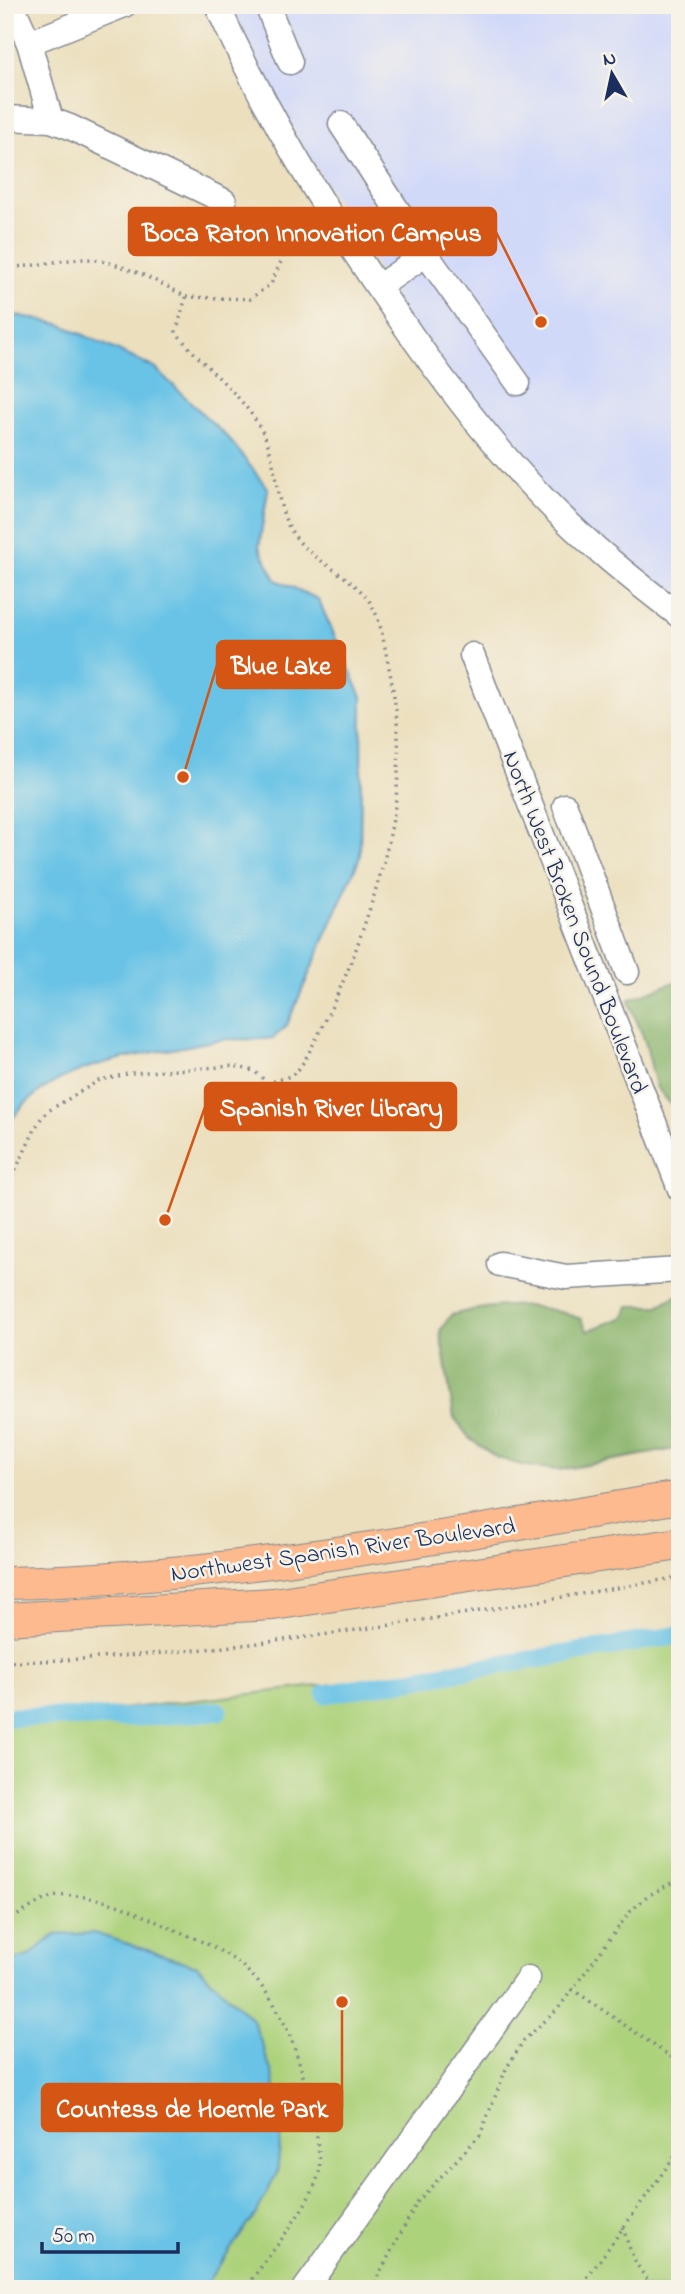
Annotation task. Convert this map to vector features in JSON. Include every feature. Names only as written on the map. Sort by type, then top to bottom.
[{"type":"main road","name":"Northwest Spanish River Boulevard","points":[[5,1583],[122,1578],[253,1566],[680,1497]]},
{"type":"main road","name":"Northwest Spanish River Boulevard","points":[[5,1619],[258,1606],[680,1544]]},
{"type":"main road","points":[[253,1566],[258,1606]]},
{"type":"street","points":[[12,5],[29,43],[51,120]]},
{"type":"street","points":[[29,43],[124,5]]},
{"type":"street","points":[[216,5],[277,128],[335,226],[452,392],[514,467],[610,562],[680,616]]},
{"type":"street","points":[[267,5],[290,62]]},
{"type":"street","points":[[5,118],[51,120],[224,201]]},
{"type":"street","points":[[341,124],[426,254],[518,383]]},
{"type":"street","points":[[377,288],[426,254]]},
{"type":"street","name":"North West Broken Sound Boulevard","points":[[472,655],[680,1189]]},
{"type":"street","points":[[540,832],[567,813],[627,972]]},
{"type":"street","points":[[500,1264],[566,1277],[680,1270]]},
{"type":"street","points":[[305,2289],[528,1978]]},
{"type":"path","points":[[5,267],[84,259],[102,261],[163,284],[186,296],[250,299],[271,284],[288,246],[335,226]]},
{"type":"path","points":[[5,1192],[21,1165],[33,1133],[48,1111],[100,1080],[132,1073],[234,1066],[254,1071],[268,1083],[298,1070],[351,964],[384,870],[400,775],[399,717],[378,615],[366,596],[303,546],[290,531],[274,461],[263,432],[241,398],[200,362],[176,332],[186,296]]},
{"type":"path","points":[[5,1662],[126,1657],[287,1642],[680,1577]]},
{"type":"path","points":[[371,2289],[418,2201],[480,2134],[506,2069],[524,2040],[557,2010],[629,1912],[646,1897],[680,1878]]},
{"type":"path","points":[[5,1921],[27,1912],[49,1897],[59,1896],[90,1898],[129,1909],[226,1955],[254,1977],[277,2007],[302,2071],[312,2115],[319,2172],[306,2202],[245,2289]]},
{"type":"path","points":[[572,1989],[680,2063]]},
{"type":"path","points":[[579,2289],[680,2149]]},
{"type":"path","points":[[624,2227],[630,2252],[640,2273],[656,2289]]},
{"type":"shaded area","points":[[217,5],[680,5],[680,616],[610,562],[452,392]]},
{"type":"green space","points":[[680,980],[680,1139],[677,1112],[656,1086],[645,1041],[628,1000]]},
{"type":"green space","points":[[677,1295],[680,1296],[680,1448],[559,1470],[521,1465],[496,1457],[470,1439],[454,1417],[440,1331],[451,1315],[501,1306],[533,1307],[581,1319],[587,1331],[624,1317],[629,1306],[658,1306]]},
{"type":"green space","points":[[680,1644],[680,2289],[5,2289],[5,1713],[70,1715]]},
{"type":"water","points":[[5,313],[60,324],[155,368],[230,440],[268,489],[259,547],[276,580],[318,599],[362,697],[360,857],[286,1027],[273,1038],[208,1042],[125,1058],[78,1072],[36,1094],[19,1111],[5,1131]]},
{"type":"water","points":[[94,1933],[197,1966],[253,2020],[272,2073],[282,2125],[277,2173],[258,2211],[202,2289],[5,2289],[5,1962],[29,1956],[55,1935]]},
{"type":"waterway","points":[[326,1694],[680,1635]]},
{"type":"waterway","points":[[5,1717],[123,1718],[218,1711]]},
{"type":"place","name":"Boca Raton Innovation Campus","points":[[541,322]]},
{"type":"place","name":"Blue Lake","points":[[183,777]]},
{"type":"place","name":"Spanish River Library","points":[[165,1220]]},
{"type":"place","name":"Countess de Hoernle Park","points":[[342,2002]]}]
